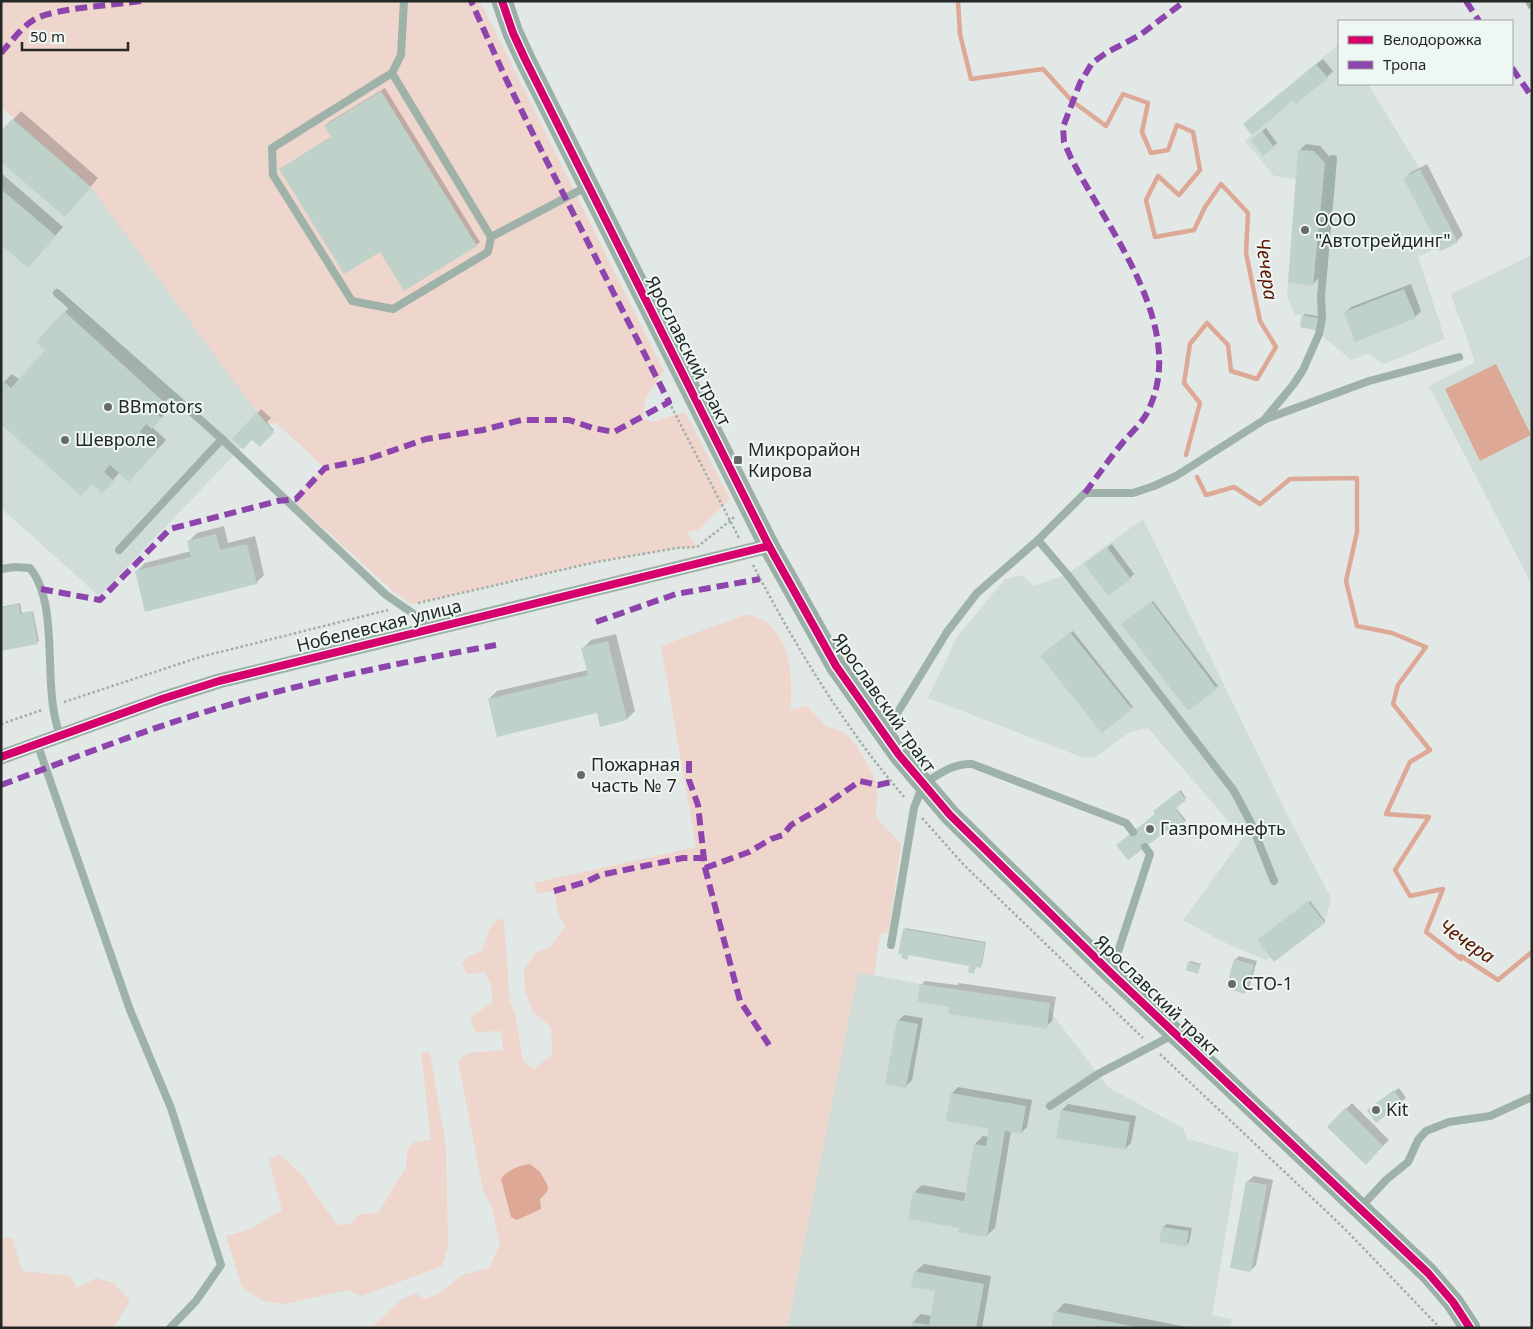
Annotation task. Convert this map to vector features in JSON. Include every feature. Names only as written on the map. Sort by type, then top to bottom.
[{"type":"street","name":"Ярославский тракт","points":[[502,1],[513,33],[588,186],[770,546],[836,666],[884,735],[922,784],[950,815],[1111,973],[1428,1273],[1453,1302],[1470,1328]]},
{"type":"street","name":"Нобелевская улица","points":[[1,757],[162,698],[219,681],[770,546]]},
{"type":"lane","points":[[392,73],[491,237],[488,252],[393,309],[352,301],[273,175],[272,148],[392,73],[401,55],[404,1]]},
{"type":"lane","points":[[1264,420],[1294,386],[1319,334],[1322,318],[1333,159]]},
{"type":"lane","points":[[491,237],[588,186]]},
{"type":"lane","points":[[58,293],[222,439],[402,607],[435,628]]},
{"type":"lane","points":[[884,735],[947,632],[977,593],[1038,540],[1086,493],[1124,494],[1154,486],[1176,476],[1264,420],[1369,381],[1459,356]]},
{"type":"lane","points":[[119,550],[222,439]]},
{"type":"lane","points":[[1038,540],[1067,574],[1234,791],[1251,823],[1274,881]]},
{"type":"lane","points":[[1,570],[14,567],[30,568],[39,579],[46,606],[51,706],[60,736]]},
{"type":"lane","points":[[38,743],[130,1010],[171,1108],[220,1265],[196,1301],[170,1328]]},
{"type":"lane","points":[[891,946],[914,808],[922,784],[953,767],[972,764],[1126,823],[1132,832]]},
{"type":"lane","points":[[1111,973],[1150,854],[1145,847]]},
{"type":"lane","points":[[1050,1106],[1098,1074],[1175,1034]]},
{"type":"lane","points":[[1359,1209],[1386,1180],[1408,1162],[1418,1140],[1426,1130],[1449,1122],[1490,1116],[1532,1097]]},
{"type":"path","points":[[1,724],[208,654],[596,562],[677,548],[697,547]]},
{"type":"shaded area","points":[[1,1],[480,1],[664,371],[645,399],[643,419],[652,422],[685,412],[730,499],[698,530],[687,532],[697,547],[677,548],[596,562],[412,604],[392,590],[296,503],[296,499],[324,468],[277,423],[268,423],[257,412],[91,187],[1,107]]},
{"type":"shaded area","points":[[1338,45],[1338,85],[1369,85],[1420,169],[1458,242],[1441,251],[1434,249],[1418,257],[1445,339],[1384,364],[1368,354],[1351,360],[1315,330],[1300,327],[1302,315],[1295,315],[1287,296],[1296,179],[1274,176],[1245,141],[1252,135],[1243,124]]},
{"type":"shaded area","points":[[12,119],[91,187],[286,432],[239,386],[257,412],[268,423],[243,449],[241,448],[99,596],[1,508],[1,131]]},
{"type":"shaded area","points":[[1532,255],[1532,585],[1429,386],[1475,362],[1451,294]]},
{"type":"shaded area","points":[[1496,364],[1531,435],[1480,461],[1445,389]]},
{"type":"shaded area","points":[[1143,519],[1287,814],[1331,898],[1325,923],[1266,960],[1223,942],[1183,920],[1243,838],[1148,728],[1130,732],[1096,757],[1084,758],[928,698],[957,637],[1005,579],[1022,575],[1034,586],[1067,574]]},
{"type":"shaded area","points":[[747,614],[765,621],[774,629],[786,650],[791,674],[790,710],[807,706],[826,726],[844,732],[858,747],[878,785],[876,817],[901,844],[889,931],[880,935],[874,975],[858,973],[787,1328],[371,1328],[401,1300],[415,1293],[425,1299],[440,1293],[462,1275],[489,1268],[500,1244],[491,1205],[483,1190],[458,1061],[468,1053],[503,1050],[501,1031],[475,1032],[470,1018],[493,1002],[491,984],[484,972],[467,974],[462,963],[468,956],[482,951],[489,930],[498,918],[504,922],[510,1002],[515,1013],[523,1061],[534,1069],[552,1055],[551,1027],[533,1012],[525,992],[524,970],[536,952],[549,948],[565,927],[558,912],[554,891],[537,894],[534,883],[696,847],[661,646]],"holes":[[[530,1164],[547,1192],[539,1199],[505,1173],[520,1165]]]},
{"type":"shaded area","points":[[858,972],[920,984],[1050,1003],[1049,1010],[1108,1087],[1183,1128],[1187,1139],[1239,1153],[1212,1315],[1232,1319],[1231,1328],[787,1328]]},
{"type":"shaded area","points":[[430,1052],[446,1146],[448,1247],[442,1266],[362,1296],[347,1290],[285,1304],[263,1301],[242,1287],[226,1236],[251,1229],[282,1210],[269,1159],[280,1155],[302,1175],[337,1225],[350,1224],[358,1215],[379,1212],[406,1167],[407,1151],[414,1142],[431,1140],[421,1053]]},
{"type":"shaded area","points":[[530,1164],[540,1172],[548,1186],[547,1192],[540,1199],[541,1209],[517,1220],[511,1217],[501,1179],[514,1168]]},
{"type":"shaded area","points":[[12,1237],[22,1271],[70,1276],[77,1288],[96,1278],[113,1283],[130,1301],[113,1328],[1,1328],[1,1239]]},
{"type":"building","points":[[1316,64],[1328,78],[1296,104],[1293,100],[1252,135],[1243,124]]},
{"type":"building","points":[[381,91],[477,246],[404,291],[380,252],[344,274],[279,169],[331,137],[324,126]]},
{"type":"building","points":[[12,119],[91,187],[65,217],[1,162],[1,131]]},
{"type":"building","points":[[1262,131],[1274,147],[1263,156],[1251,140]]},
{"type":"building","name":"ООО \"Автотрейдинг\"","points":[[1298,150],[1314,151],[1325,163],[1313,286],[1288,282]]},
{"type":"building","points":[[1420,169],[1458,242],[1441,251],[1403,178]]},
{"type":"building","points":[[1,189],[56,236],[28,268],[1,245]]},
{"type":"building","points":[[1404,289],[1416,318],[1355,342],[1344,312]]},
{"type":"building","points":[[64,311],[165,403],[156,413],[162,418],[152,429],[146,424],[140,432],[158,449],[129,482],[110,465],[104,472],[114,481],[102,493],[92,484],[81,496],[1,424],[1,383],[3,381],[11,388],[45,350],[36,342]]},
{"type":"building","points":[[1302,315],[1317,318],[1315,330],[1300,327]]},
{"type":"building","points":[[257,412],[274,432],[260,447],[252,440],[243,449],[232,439]]},
{"type":"building","points":[[216,534],[220,550],[247,544],[257,584],[145,612],[135,571],[191,557],[187,541]]},
{"type":"building","points":[[1107,547],[1131,579],[1108,596],[1084,564]]},
{"type":"building","points":[[1151,601],[1217,689],[1188,711],[1121,624]]},
{"type":"building","points":[[19,604],[20,614],[32,611],[38,644],[1,651],[1,608]]},
{"type":"building","points":[[1070,632],[1132,709],[1102,733],[1040,656]]},
{"type":"building","points":[[608,641],[627,720],[600,727],[597,713],[497,737],[488,699],[588,675],[581,648]]},
{"type":"building","points":[[1179,791],[1186,800],[1175,809],[1185,822],[1171,833],[1168,830],[1128,860],[1116,845],[1155,814],[1153,811]]},
{"type":"building","points":[[1308,901],[1325,923],[1274,962],[1257,940]]},
{"type":"building","points":[[903,929],[985,943],[981,968],[976,967],[974,974],[968,972],[969,966],[908,955],[907,960],[901,958],[902,954],[898,954]]},
{"type":"building","points":[[1234,959],[1254,965],[1245,994],[1226,988]]},
{"type":"building","points":[[1188,962],[1200,965],[1198,974],[1186,970]]},
{"type":"building","points":[[920,984],[1050,1003],[1047,1029],[948,1014],[949,1007],[917,1002]]},
{"type":"building","points":[[897,1020],[918,1024],[906,1088],[885,1084]]},
{"type":"building","points":[[1394,1090],[1403,1103],[1376,1123],[1367,1110]]},
{"type":"building","points":[[951,1093],[1026,1106],[1021,1134],[1005,1131],[987,1237],[958,1232],[959,1228],[908,1219],[913,1192],[964,1201],[974,1144],[986,1146],[989,1129],[946,1121]]},
{"type":"building","points":[[1345,1108],[1383,1146],[1366,1165],[1327,1127]]},
{"type":"building","points":[[1061,1110],[1130,1122],[1125,1150],[1056,1138]]},
{"type":"building","points":[[1246,1181],[1267,1185],[1251,1272],[1230,1268]]},
{"type":"building","points":[[1162,1227],[1189,1231],[1186,1247],[1159,1242]]},
{"type":"building","points":[[914,1271],[984,1284],[976,1328],[911,1328],[912,1322],[929,1325],[935,1291],[911,1287]]},
{"type":"building","points":[[1054,1311],[1137,1327],[1137,1328],[1051,1328]]},
{"type":"waterway","name":"Чечера","points":[[958,1],[960,34],[971,79],[1043,69],[1072,101],[1106,126],[1123,94],[1148,103],[1142,132],[1151,153],[1168,150],[1177,125],[1193,132],[1200,170],[1179,195],[1158,176],[1146,200],[1155,237],[1194,230],[1205,207],[1221,184],[1248,213],[1246,253],[1260,321],[1276,347],[1257,379],[1231,371],[1228,345],[1207,323],[1190,344],[1184,383],[1200,403],[1186,455]]},
{"type":"waterway","name":"Чечера","points":[[1197,477],[1206,495],[1234,487],[1260,504],[1290,479],[1357,478],[1357,532],[1346,581],[1357,626],[1392,633],[1426,647],[1398,685],[1393,704],[1430,750],[1410,762],[1386,814],[1429,817],[1395,870],[1410,896],[1443,889],[1426,932],[1461,959],[1461,956],[1498,980],[1532,952]]},
{"type":"railway","points":[[1527,1],[1532,11]]},
{"type":"marked path","points":[[1,53],[22,29],[37,18],[72,9],[141,1]]},
{"type":"marked path","points":[[41,589],[100,600],[170,529],[278,501],[296,499],[325,468],[368,459],[426,439],[483,430],[521,420],[569,420],[593,428],[614,432],[669,402],[539,146],[471,1]]},
{"type":"marked path","points":[[1085,493],[1148,411],[1158,379],[1158,346],[1151,313],[1138,280],[1122,247],[1071,158],[1064,142],[1063,127],[1080,83],[1092,63],[1106,53],[1140,35],[1185,1]]},
{"type":"marked path","points":[[1466,1],[1478,20]]},
{"type":"marked path","points":[[1513,69],[1532,97]]},
{"type":"marked path","points":[[596,622],[676,594],[760,579]]},
{"type":"marked path","points":[[1,785],[205,712],[349,674],[496,645]]},
{"type":"marked path","points":[[689,761],[689,780],[698,805],[705,868],[740,1001],[769,1045]]},
{"type":"marked path","points":[[705,868],[749,852],[771,839],[783,835],[791,825],[821,808],[860,781],[878,785],[891,782]]},
{"type":"marked path","points":[[554,891],[586,882],[600,875],[683,858],[705,858]]},
{"type":"cycle path","points":[[502,1],[513,33],[525,59],[769,546],[836,666],[899,755],[950,815],[1111,973],[1428,1273],[1453,1302],[1470,1328]]},
{"type":"cycle path","points":[[1,757],[162,699],[219,681],[769,546]]},
{"type":"place","name":"ООО \"Автотрейдинг\"","points":[[1305,230]]},
{"type":"place","name":"BBmotors","points":[[108,407]]},
{"type":"place","name":"Шевроле","points":[[65,440]]},
{"type":"place","name":"Микрорайон Кирова","points":[[738,460]]},
{"type":"place","name":"Пожарная часть № 7","points":[[581,775]]},
{"type":"place","name":"Газпромнефть","points":[[1150,829]]},
{"type":"place","name":"СТО-1","points":[[1232,984]]},
{"type":"place","name":"Kit","points":[[1376,1110]]}]
